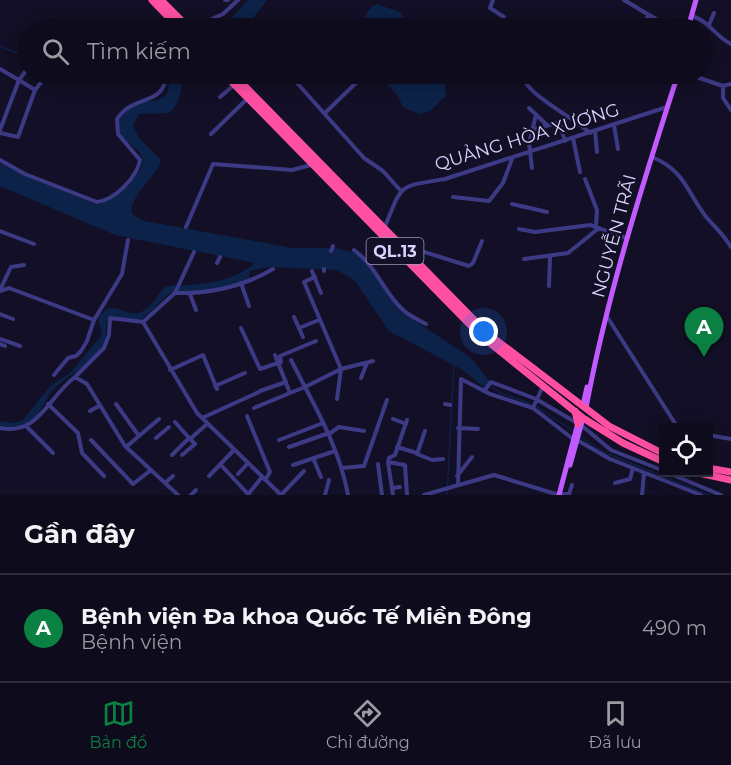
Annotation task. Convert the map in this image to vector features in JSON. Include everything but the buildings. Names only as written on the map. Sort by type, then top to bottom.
[{"type":"highway","points":[[152,0],[169,18]]},
{"type":"highway","points":[[160,0],[180,18]]},
{"type":"highway","name":"QL.13","points":[[242,84],[308,156],[384,229],[395,247],[487,333],[622,434],[659,452]]},
{"type":"highway","name":"QL.13","points":[[234,85],[266,112]]},
{"type":"highway","name":"QL.13","points":[[308,156],[312,165],[481,336],[581,419],[659,460]]},
{"type":"highway","points":[[581,419],[584,407]]},
{"type":"highway","points":[[713,469],[731,472]]},
{"type":"highway","points":[[713,476],[731,480]]},
{"type":"main road","points":[[693,16],[698,0]]},
{"type":"main road","name":"NGUYỄN TRÃI","points":[[584,407],[606,316],[673,84]]},
{"type":"main road","name":"NGUYỄN TRÃI","points":[[621,262],[665,107]]},
{"type":"main road","points":[[561,495],[581,419]]},
{"type":"street","points":[[213,18],[221,15],[238,0]]},
{"type":"street","points":[[493,0],[489,8],[504,18]]},
{"type":"street","points":[[624,0],[652,18]]},
{"type":"street","points":[[712,18],[714,13]]},
{"type":"street","points":[[693,16],[697,18]]},
{"type":"street","points":[[713,30],[722,40],[731,44]]},
{"type":"street","points":[[0,69],[18,79]]},
{"type":"street","points":[[18,83],[0,131],[18,137],[34,90],[39,84]]},
{"type":"street","points":[[713,83],[722,86],[731,84]]},
{"type":"street","points":[[25,84],[34,90]]},
{"type":"street","points":[[0,160],[25,174],[97,202],[103,201],[132,178],[140,160],[118,134],[117,119],[128,106],[161,93],[165,84]]},
{"type":"street","points":[[299,84],[326,112],[364,158],[383,171],[400,190],[384,229]]},
{"type":"street","points":[[326,112],[355,84]]},
{"type":"street","points":[[528,84],[547,102],[592,132],[597,152]]},
{"type":"street","points":[[220,97],[234,85]]},
{"type":"street","points":[[722,86],[723,98],[731,110]]},
{"type":"street","points":[[211,134],[247,98]]},
{"type":"street","name":"QUẢNG HÒA XƯƠNG","points":[[400,190],[407,185],[445,179],[665,107]]},
{"type":"street","points":[[529,108],[547,125]]},
{"type":"street","points":[[532,168],[529,143],[536,115]]},
{"type":"street","points":[[532,130],[556,123],[560,125],[565,141]]},
{"type":"street","points":[[614,124],[618,149]]},
{"type":"street","points":[[573,138],[580,172]]},
{"type":"street","points":[[652,157],[682,177],[709,220],[723,233],[731,247]]},
{"type":"street","points":[[453,197],[489,201],[503,183],[512,158]]},
{"type":"street","points":[[187,226],[213,164],[292,170],[312,165]]},
{"type":"street","points":[[585,179],[597,210],[598,227]]},
{"type":"street","points":[[512,204],[547,212]]},
{"type":"street","points":[[519,229],[535,232],[583,224],[626,238]]},
{"type":"street","points":[[524,259],[573,250],[598,227]]},
{"type":"street","points":[[0,231],[34,244]]},
{"type":"street","points":[[54,375],[68,358],[76,356],[81,351],[87,341],[94,320],[122,274],[128,240]]},
{"type":"street","points":[[395,247],[469,266],[473,263],[482,241]]},
{"type":"street","points":[[354,250],[364,257],[403,310],[426,324]]},
{"type":"street","points":[[0,428],[11,430],[27,427],[60,388],[75,377],[104,348],[109,335],[109,318],[143,322],[175,293],[194,252]]},
{"type":"street","points":[[549,286],[550,256]]},
{"type":"street","points":[[217,263],[220,257]]},
{"type":"street","points":[[0,291],[11,267],[24,265]]},
{"type":"street","points":[[175,293],[190,294],[241,284],[273,269]]},
{"type":"street","points":[[312,271],[321,293]]},
{"type":"street","points":[[315,277],[304,282],[341,369],[338,399]]},
{"type":"street","points":[[241,284],[249,306]]},
{"type":"street","points":[[0,291],[9,288],[94,320]]},
{"type":"street","points":[[190,294],[196,310]]},
{"type":"street","points":[[0,314],[13,319]]},
{"type":"street","points":[[606,316],[675,423]]},
{"type":"street","points":[[294,317],[303,338]]},
{"type":"street","points":[[299,328],[319,320]]},
{"type":"street","points":[[143,322],[170,370],[202,418],[279,494],[304,471]]},
{"type":"street","points":[[242,328],[260,369],[278,363],[281,361],[280,356],[316,341]]},
{"type":"street","points":[[2,343],[20,346]]},
{"type":"street","points":[[170,370],[202,355],[216,387],[245,373]]},
{"type":"street","points":[[275,355],[290,393]]},
{"type":"street","points":[[291,360],[329,433],[342,468],[348,495]]},
{"type":"street","points":[[254,408],[341,369],[373,361]]},
{"type":"street","points":[[360,378],[367,362]]},
{"type":"street","points":[[75,377],[87,384],[91,394],[126,447],[178,495]]},
{"type":"street","points":[[456,486],[458,428],[452,405],[461,379],[483,391],[532,408],[575,440],[644,473],[701,495]]},
{"type":"street","points":[[202,418],[286,382]]},
{"type":"street","points":[[483,391],[491,382],[581,419],[611,450],[659,470]]},
{"type":"street","points":[[532,408],[543,386]]},
{"type":"street","points":[[84,398],[91,394]]},
{"type":"street","points":[[342,468],[364,466],[387,400]]},
{"type":"street","points":[[48,404],[78,433],[82,453],[104,476]]},
{"type":"street","points":[[116,404],[138,436]]},
{"type":"street","points":[[90,411],[99,406]]},
{"type":"street","points":[[220,464],[250,494],[270,472],[247,416]]},
{"type":"street","points":[[126,447],[159,418]]},
{"type":"street","points":[[393,419],[406,422],[398,447],[388,462],[393,495]]},
{"type":"street","points":[[175,422],[195,444],[182,455]]},
{"type":"street","points":[[279,441],[323,423]]},
{"type":"street","points":[[172,455],[207,424]]},
{"type":"street","points":[[27,427],[53,453]]},
{"type":"street","points":[[156,438],[169,427]]},
{"type":"street","points":[[289,447],[329,433],[339,427],[364,431]]},
{"type":"street","points":[[458,428],[478,429]]},
{"type":"street","points":[[417,453],[425,431]]},
{"type":"street","points":[[713,436],[731,439]]},
{"type":"street","points":[[91,440],[133,484],[151,470]]},
{"type":"street","points":[[398,447],[432,460],[443,459]]},
{"type":"street","points":[[209,476],[234,450]]},
{"type":"street","points":[[293,465],[335,451]]},
{"type":"street","points":[[456,476],[471,457]]},
{"type":"street","points":[[313,458],[321,477]]},
{"type":"street","points":[[388,462],[405,465],[407,495]]},
{"type":"street","points":[[238,474],[248,464]]},
{"type":"street","points":[[378,464],[382,495]]},
{"type":"street","points":[[615,483],[630,479],[633,468]]},
{"type":"street","points":[[642,495],[644,473]]},
{"type":"street","points":[[424,495],[494,475],[561,495],[570,494],[572,485]]},
{"type":"street","points":[[165,483],[173,476]]},
{"type":"street","points":[[677,477],[721,495]]},
{"type":"street","points":[[325,495],[329,480]]},
{"type":"street","points":[[393,488],[400,488]]},
{"type":"street","points":[[444,495],[445,489]]},
{"type":"street","points":[[190,495],[196,490]]},
{"type":"water","points":[[248,0],[267,0],[253,18],[232,18]]},
{"type":"water","points":[[377,4],[400,12],[404,18],[364,18],[371,7]]},
{"type":"water","points":[[169,84],[182,84],[178,100],[169,113],[139,114],[133,125],[139,138],[161,160],[135,200],[132,214],[144,221],[293,248],[335,248],[354,252],[363,258],[402,312],[471,358],[491,383],[486,389],[461,369],[389,331],[355,281],[337,270],[269,267],[250,271],[249,279],[220,288],[170,293],[140,321],[109,316],[106,324],[106,339],[98,354],[53,390],[33,420],[20,427],[0,426],[0,421],[13,423],[23,420],[50,386],[70,373],[102,335],[98,317],[104,311],[115,309],[137,313],[150,306],[166,286],[213,282],[235,275],[255,263],[115,235],[0,186],[0,163],[26,176],[99,205],[129,184],[136,176],[143,161],[137,150],[120,134],[118,118],[133,106],[160,99],[167,92]]},
{"type":"water","points":[[387,84],[445,84],[446,96],[430,111],[419,114],[403,107],[397,95]]},
{"type":"waterway","points":[[0,46],[18,53]]},
{"type":"waterway","points":[[447,495],[454,363]]},
{"type":"waterway","points":[[491,386],[500,393],[534,405],[573,431]]},
{"type":"waterway","points":[[579,436],[603,452],[709,495]]},
{"type":"place","name":"Bệnh viện Đa khoa Quốc Tế Miền Đông","points":[[704,357]]}]
